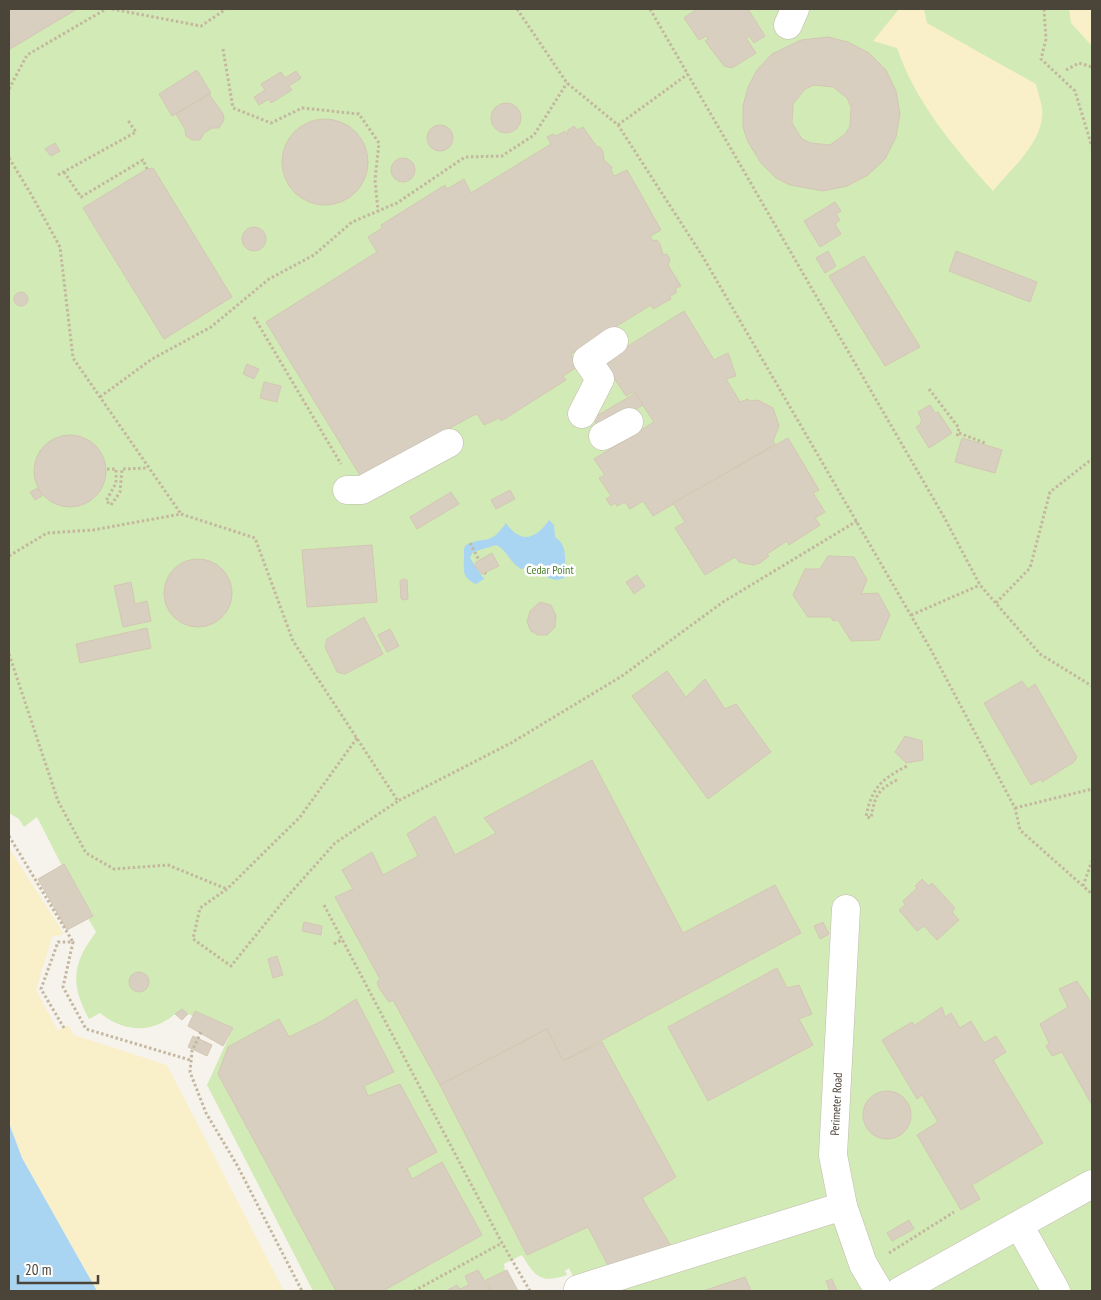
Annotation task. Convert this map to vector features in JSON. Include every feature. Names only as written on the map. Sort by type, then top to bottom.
[{"type":"lane","points":[[582,414],[600,379],[587,360],[614,341]]},
{"type":"lane","points":[[603,436],[629,422]]},
{"type":"lane","points":[[354,490],[449,444]]},
{"type":"lane","name":"Perimeter Road","points":[[846,909],[834,1155],[842,1206],[860,1258],[879,1291]]},
{"type":"lane","points":[[900,1291],[1092,1184]]},
{"type":"lane","points":[[578,1289],[842,1206]]},
{"type":"lane","points":[[1020,1225],[1056,1291]]},
{"type":"path","points":[[9,89],[27,55],[106,9]]},
{"type":"path","points":[[112,9],[201,26],[226,9]]},
{"type":"path","points":[[517,9],[567,84],[618,125],[703,257],[910,615],[1015,808],[1020,830],[1092,894]]},
{"type":"path","points":[[650,9],[944,517],[980,585],[1040,654],[1092,686]]},
{"type":"path","points":[[1044,9],[1046,39],[1041,59],[1075,91],[1092,147]]},
{"type":"path","points":[[222,49],[233,108],[271,123],[302,108],[359,114],[378,143],[375,180],[378,211]]},
{"type":"path","points":[[1066,70],[1079,63],[1092,67]]},
{"type":"path","points":[[618,125],[688,74]]},
{"type":"path","points":[[100,397],[152,359],[211,327],[269,279],[314,255],[352,222],[397,203],[465,157],[502,156],[534,135],[567,84]]},
{"type":"path","points":[[58,175],[136,132],[127,119]]},
{"type":"path","points":[[9,158],[60,248],[73,358],[181,514]]},
{"type":"path","points":[[64,172],[81,197],[143,160],[147,169]]},
{"type":"path","points":[[254,317],[348,476],[354,490]]},
{"type":"path","points":[[929,389],[959,428],[958,435],[985,443]]},
{"type":"path","points":[[996,603],[1030,568],[1050,492],[1092,459]]},
{"type":"path","points":[[107,470],[116,470],[116,483],[106,501],[112,505],[120,492],[122,469],[149,468]]},
{"type":"path","points":[[9,556],[47,533],[93,530],[181,514],[255,538],[293,640],[398,801]]},
{"type":"path","points":[[357,738],[300,817],[227,890],[200,908],[192,939],[231,966],[286,898],[335,843],[398,801],[511,743],[622,676],[723,602],[857,521]]},
{"type":"path","points":[[470,543],[479,560]]},
{"type":"path","points":[[910,615],[980,585]]},
{"type":"path","points":[[9,654],[58,801],[86,854],[114,869],[168,865],[227,890]]},
{"type":"path","points":[[897,780],[882,787],[874,799],[871,818],[866,817],[869,799],[879,784],[907,766]]},
{"type":"path","points":[[1015,808],[1092,789]]},
{"type":"path","points":[[9,836],[73,942],[63,987],[86,1029],[190,1060]]},
{"type":"path","points":[[1083,886],[1092,861]]},
{"type":"path","points":[[324,905],[502,1243],[530,1291]]},
{"type":"path","points":[[334,944],[342,939]]},
{"type":"path","points":[[64,1028],[41,989],[58,942],[73,942]]},
{"type":"path","points":[[201,1032],[190,1060],[190,1072],[206,1113],[237,1165],[302,1291]]},
{"type":"path","points":[[860,1258],[886,1254],[954,1212]]},
{"type":"path","points":[[414,1291],[502,1243]]},
{"type":"green space","name":"Cedar Point","points":[[9,9],[1092,9],[1092,1291],[751,1291],[745,1278],[703,1291],[580,1291],[569,1268],[565,1271],[567,1275],[558,1278],[540,1277],[531,1269],[522,1255],[504,1264],[505,1271],[486,1280],[492,1291],[313,1291],[207,1085],[233,1028],[195,1011],[193,1016],[188,1014],[182,1020],[175,1014],[157,1025],[138,1028],[118,1024],[100,1013],[89,1019],[79,995],[76,974],[82,954],[96,932],[88,918],[93,915],[64,864],[62,866],[37,817],[24,827],[19,819],[9,813]]},
{"type":"sand","points":[[899,9],[924,9],[927,23],[1036,84],[1042,110],[1040,128],[1030,148],[993,191],[950,141],[925,106],[897,48],[873,41]]},
{"type":"sand","points":[[1069,9],[1092,9],[1092,46],[1071,23]]},
{"type":"sand","points":[[9,848],[64,934],[52,937],[36,990],[58,1031],[68,1025],[74,1035],[167,1065],[284,1291],[97,1291],[22,1158],[9,1123]]},
{"type":"water","points":[[549,520],[554,525],[555,537],[563,545],[568,575],[558,580],[548,578],[530,567],[521,569],[496,545],[473,552],[470,558],[484,579],[476,584],[468,579],[464,573],[464,548],[466,545],[491,538],[506,523],[516,534],[527,537],[538,532]]},
{"type":"water","points":[[9,1123],[22,1158],[97,1291],[9,1291]]},
{"type":"building","points":[[9,9],[77,9],[10,49]]},
{"type":"building","points":[[697,9],[748,9],[765,36],[754,43],[749,36],[746,38],[756,53],[732,68],[724,66],[705,41],[708,39],[707,36],[699,40],[684,18]]},
{"type":"building","points":[[828,37],[848,42],[869,53],[886,70],[896,91],[900,114],[896,137],[885,159],[868,175],[847,186],[823,191],[790,185],[776,178],[761,163],[748,142],[743,127],[743,106],[748,87],[757,70],[772,54],[801,40]],"holes":[[[814,85],[833,87],[847,98],[851,107],[850,126],[845,134],[830,145],[811,143],[802,139],[792,123],[793,104],[805,89]]]},
{"type":"building","points":[[197,70],[211,93],[172,116],[159,94]]},
{"type":"building","points":[[296,71],[301,78],[289,86],[292,90],[271,103],[269,99],[259,105],[254,97],[265,90],[261,84],[281,72],[285,78]]},
{"type":"building","points":[[209,94],[223,114],[224,120],[219,128],[212,128],[204,133],[200,140],[192,140],[186,136],[185,129],[176,114]]},
{"type":"building","points":[[506,103],[512,104],[520,112],[520,124],[512,132],[506,133],[500,132],[492,124],[491,118],[492,112],[500,104]]},
{"type":"building","points":[[325,119],[341,122],[349,126],[361,138],[365,146],[368,162],[365,178],[361,186],[349,198],[341,202],[325,205],[309,202],[301,198],[289,186],[285,178],[282,162],[285,146],[289,138],[301,126],[309,122]]},
{"type":"building","points":[[440,125],[449,129],[453,138],[449,147],[440,151],[431,147],[427,138],[431,129]]},
{"type":"building","points":[[574,126],[577,130],[583,127],[597,147],[600,147],[604,160],[612,167],[611,170],[614,176],[627,170],[661,230],[650,236],[653,241],[657,240],[660,244],[663,255],[667,254],[670,260],[668,265],[681,286],[676,288],[676,293],[670,296],[671,299],[653,309],[651,305],[571,354],[577,367],[563,376],[566,380],[501,421],[499,418],[484,425],[477,414],[472,416],[450,428],[450,434],[364,482],[266,322],[377,252],[368,237],[382,228],[381,225],[445,185],[447,189],[464,179],[471,193],[551,144],[547,137],[553,134],[556,136],[565,131],[567,135],[568,130]]},
{"type":"building","points":[[55,143],[60,151],[51,156],[45,149]]},
{"type":"building","points":[[403,158],[412,161],[415,170],[412,179],[403,182],[394,179],[391,170],[394,161]]},
{"type":"building","points":[[153,168],[232,297],[164,339],[83,208],[147,169]]},
{"type":"building","points":[[835,202],[841,211],[836,214],[840,220],[835,224],[841,234],[820,247],[804,221]]},
{"type":"building","points":[[254,227],[263,230],[266,239],[263,248],[254,251],[245,248],[242,239],[245,230]]},
{"type":"building","points":[[828,251],[836,266],[825,273],[816,258]]},
{"type":"building","points":[[956,251],[1037,282],[1030,302],[949,271]]},
{"type":"building","points":[[864,256],[920,347],[885,366],[829,276]]},
{"type":"building","points":[[18,292],[24,292],[28,299],[24,306],[18,306],[14,302],[14,296]]},
{"type":"building","points":[[684,311],[714,360],[728,353],[736,376],[726,379],[740,402],[748,399],[749,401],[758,400],[773,408],[779,426],[773,441],[775,444],[653,516],[643,501],[630,509],[625,502],[617,506],[615,503],[611,506],[606,499],[611,496],[599,478],[605,475],[594,459],[654,422],[634,392],[626,396],[605,364],[614,360],[612,357],[620,351]]},
{"type":"building","points":[[247,364],[259,369],[254,379],[243,374]]},
{"type":"building","points":[[264,382],[281,386],[277,402],[260,398]]},
{"type":"building","points":[[636,393],[643,405],[600,430],[593,418]]},
{"type":"building","points":[[930,405],[935,413],[938,412],[952,433],[929,448],[916,427],[921,424],[922,420],[918,412]]},
{"type":"building","points":[[77,435],[96,445],[104,457],[106,471],[104,485],[96,497],[84,505],[63,507],[44,497],[36,485],[34,464],[44,445],[56,437]]},
{"type":"building","points":[[788,438],[819,490],[813,493],[825,512],[815,518],[820,525],[789,545],[787,541],[767,554],[769,556],[760,563],[753,565],[743,563],[739,562],[735,557],[705,575],[675,528],[685,522],[673,503]]},
{"type":"building","points":[[962,438],[1002,450],[995,473],[955,462]]},
{"type":"building","points":[[38,488],[42,496],[35,500],[30,492]]},
{"type":"building","points":[[510,490],[515,499],[496,509],[491,500]]},
{"type":"building","points":[[451,492],[459,504],[417,529],[410,517]]},
{"type":"building","points":[[372,545],[377,602],[307,607],[302,550]]},
{"type":"building","points":[[492,553],[499,566],[482,574],[475,566],[476,562]]},
{"type":"building","points":[[828,556],[854,557],[867,580],[861,594],[878,593],[890,615],[879,640],[851,641],[838,620],[833,621],[831,617],[808,617],[793,595],[805,569],[820,569]]},
{"type":"building","points":[[198,559],[211,562],[222,569],[229,580],[232,593],[229,606],[222,617],[211,624],[198,627],[185,624],[174,617],[167,606],[164,593],[167,580],[174,569],[185,562]]},
{"type":"building","points":[[637,575],[645,586],[634,594],[626,582]]},
{"type":"building","points":[[403,579],[407,580],[408,599],[405,600],[401,599],[400,581]]},
{"type":"building","points":[[131,582],[135,604],[147,601],[151,621],[123,627],[114,586]]},
{"type":"building","points":[[540,602],[551,605],[556,616],[555,627],[547,635],[538,635],[531,631],[527,622],[530,611]]},
{"type":"building","points":[[364,617],[383,654],[345,674],[337,672],[325,647],[327,639]]},
{"type":"building","points":[[147,628],[151,648],[80,663],[76,644]]},
{"type":"building","points":[[390,629],[399,646],[387,652],[378,635]]},
{"type":"building","points":[[667,671],[686,697],[705,679],[725,709],[736,704],[771,752],[708,799],[632,696]]},
{"type":"building","points":[[1022,681],[1028,689],[1035,684],[1077,757],[1074,762],[1042,782],[1041,779],[1031,785],[984,703]]},
{"type":"building","points":[[905,736],[922,741],[923,760],[906,763],[895,752]]},
{"type":"building","points":[[592,760],[683,933],[775,885],[801,933],[563,1061],[547,1029],[440,1085],[393,1000],[389,1002],[379,988],[377,982],[380,979],[335,897],[353,889],[342,870],[372,852],[383,875],[418,856],[407,834],[435,816],[455,855],[496,833],[484,818]]},
{"type":"building","points":[[64,864],[93,916],[67,930],[38,879]]},
{"type":"building","points":[[922,879],[929,886],[932,883],[955,908],[952,912],[959,920],[937,940],[924,926],[917,931],[899,910],[905,905],[903,901],[917,888],[915,886]]},
{"type":"building","points":[[304,922],[322,926],[321,935],[302,931]]},
{"type":"building","points":[[823,922],[829,934],[820,939],[814,926]]},
{"type":"building","points":[[277,956],[283,975],[273,978],[268,959]]},
{"type":"building","points":[[777,968],[787,988],[799,985],[812,1014],[799,1019],[813,1045],[708,1101],[668,1027]]},
{"type":"building","points":[[139,972],[146,975],[149,982],[146,989],[139,992],[132,989],[129,982],[132,975]]},
{"type":"building","points":[[1077,981],[1092,1004],[1092,1105],[1062,1052],[1052,1056],[1046,1046],[1049,1043],[1040,1024],[1068,1007],[1059,989]]},
{"type":"building","points":[[356,999],[394,1072],[364,1086],[368,1096],[400,1084],[437,1152],[407,1168],[412,1179],[442,1162],[482,1235],[383,1291],[336,1291],[218,1074],[228,1047],[279,1019],[289,1037],[322,1021]]},
{"type":"building","points":[[942,1007],[945,1017],[951,1013],[960,1028],[971,1021],[984,1043],[996,1036],[1006,1052],[993,1060],[1043,1143],[972,1185],[980,1199],[961,1210],[917,1135],[938,1122],[922,1095],[917,1099],[882,1040],[912,1022],[915,1025]]},
{"type":"building","points":[[182,1009],[188,1014],[182,1020],[175,1014]]},
{"type":"building","points":[[195,1011],[233,1028],[223,1046],[188,1026]]},
{"type":"building","points":[[547,1029],[563,1061],[602,1042],[676,1177],[642,1198],[671,1246],[612,1273],[588,1227],[527,1255],[440,1085]]},
{"type":"building","points":[[193,1036],[212,1045],[207,1056],[188,1047]]},
{"type":"building","points":[[887,1091],[896,1093],[904,1098],[909,1106],[911,1115],[909,1124],[904,1132],[896,1137],[887,1139],[878,1137],[870,1132],[865,1124],[863,1115],[865,1106],[870,1098],[878,1093]]},
{"type":"building","points":[[909,1220],[914,1229],[892,1241],[887,1233]]},
{"type":"building","points":[[478,1270],[491,1291],[448,1290],[457,1285],[460,1289],[469,1285],[465,1276]]},
{"type":"building","points":[[507,1270],[518,1291],[492,1291],[486,1280]]},
{"type":"building","points":[[745,1277],[751,1291],[703,1291]]},
{"type":"building","points":[[832,1279],[837,1291],[830,1291],[826,1281]]}]
